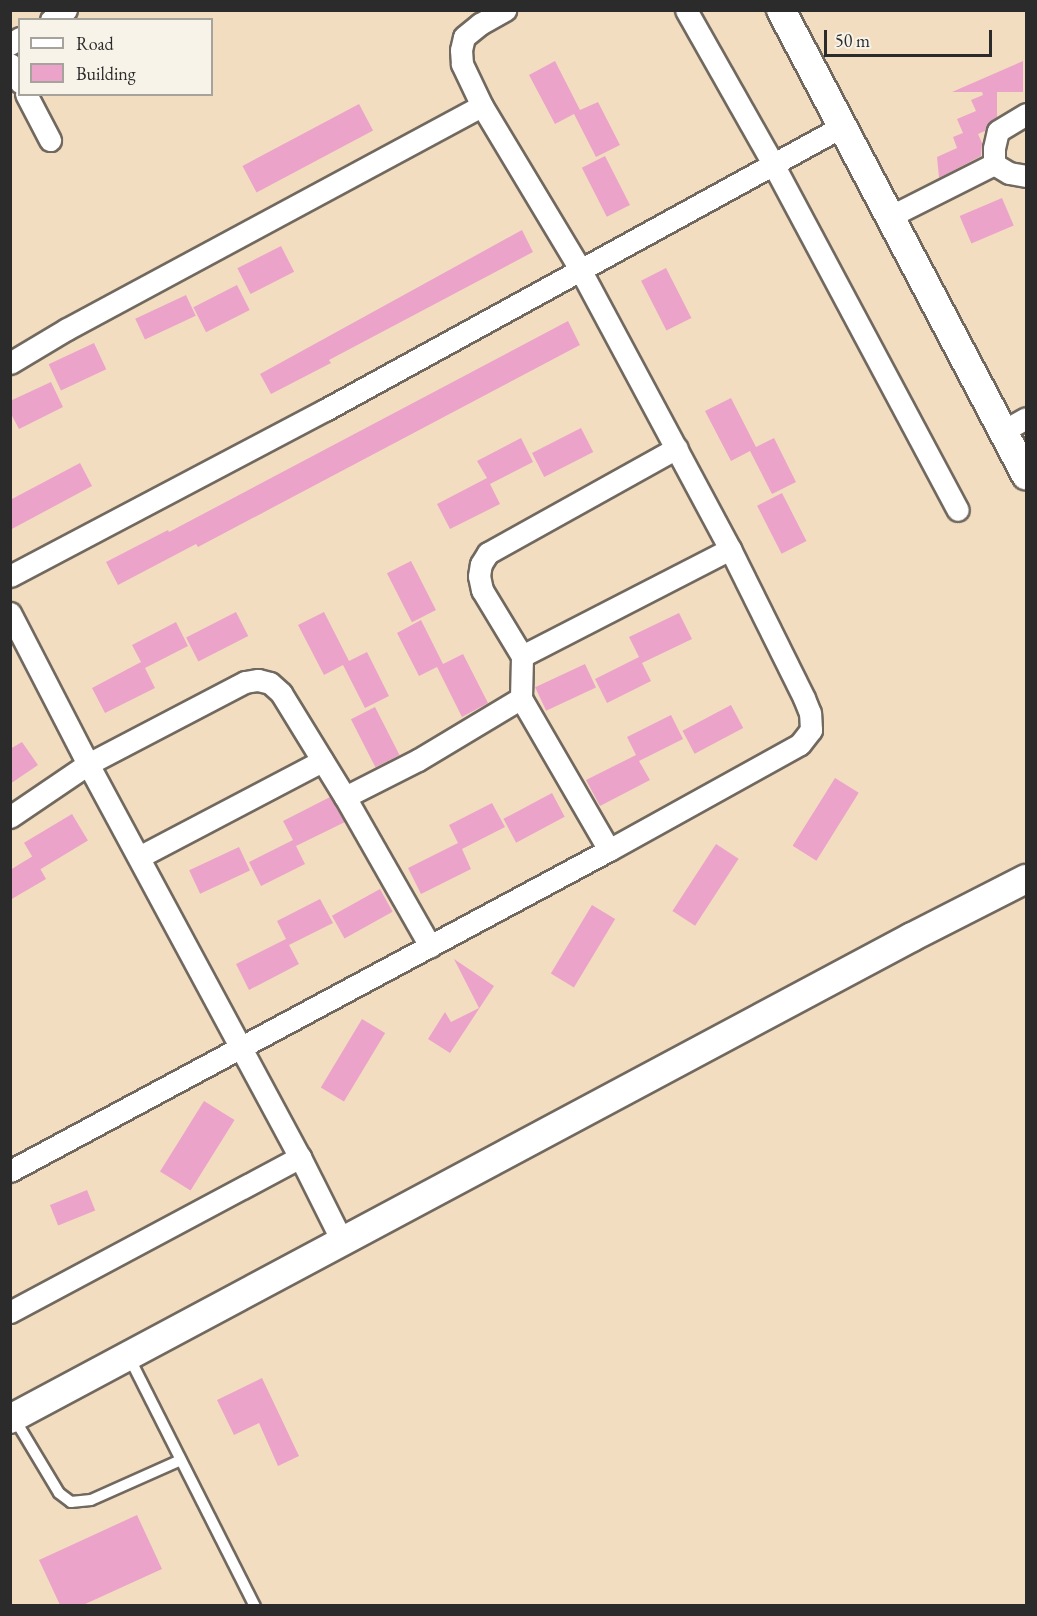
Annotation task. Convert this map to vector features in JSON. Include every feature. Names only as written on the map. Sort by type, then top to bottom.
[{"type":"street","points":[[10,1171],[609,850],[800,744],[811,730],[810,713],[804,698],[730,549],[580,269],[482,106],[462,64],[461,50],[464,37],[480,24],[506,10]]},
{"type":"street","points":[[686,10],[773,164],[958,510]]},
{"type":"street","points":[[781,10],[889,217],[1015,425],[1026,475]]},
{"type":"street","points":[[10,64],[18,78]]},
{"type":"street","points":[[27,96],[50,140]]},
{"type":"street","points":[[10,363],[77,323],[482,106]]},
{"type":"street","points":[[994,164],[994,148],[998,131],[1026,114]]},
{"type":"street","points":[[10,576],[325,410],[841,126]]},
{"type":"street","points":[[889,217],[994,164]]},
{"type":"street","points":[[994,164],[1009,173],[1026,176]]},
{"type":"street","points":[[609,850],[521,698],[522,656],[482,590],[479,576],[481,564],[488,553],[677,448]]},
{"type":"street","points":[[522,656],[730,549]]},
{"type":"street","points":[[11,614],[88,764],[300,1157],[342,1241]]},
{"type":"street","points":[[10,817],[88,764],[245,682],[258,680],[270,683],[281,693],[345,797],[430,946]]},
{"type":"street","points":[[345,797],[417,760],[521,698]]},
{"type":"street","points":[[139,857],[322,761]]},
{"type":"street","points":[[12,1418],[1026,879]]},
{"type":"street","points":[[10,1312],[300,1157]]},
{"type":"lane","points":[[129,1356],[255,1605]]},
{"type":"lane","points":[[12,1418],[59,1493],[71,1502],[91,1500],[181,1460]]},
{"type":"building","points":[[555,61],[580,110],[598,102],[620,145],[596,157],[574,114],[555,124],[529,75]]},
{"type":"building","points":[[1023,61],[1023,92],[997,92],[997,117],[988,123],[985,131],[978,134],[982,143],[981,156],[939,178],[937,157],[957,148],[953,137],[963,133],[957,119],[976,111],[971,100],[983,95],[982,92],[952,92]]},
{"type":"building","points":[[359,104],[373,130],[257,192],[242,166]]},
{"type":"building","points":[[605,156],[630,205],[607,217],[582,168]]},
{"type":"building","points":[[1002,198],[1014,226],[971,244],[960,216]]},
{"type":"building","points":[[522,230],[533,252],[329,360],[331,363],[271,394],[260,374]]},
{"type":"building","points":[[281,246],[294,272],[251,294],[237,268]]},
{"type":"building","points":[[666,268],[691,318],[666,331],[641,281]]},
{"type":"building","points":[[237,285],[250,310],[206,332],[193,307]]},
{"type":"building","points":[[186,295],[196,316],[145,340],[135,319]]},
{"type":"building","points":[[568,321],[580,345],[198,547],[196,544],[118,585],[106,562],[168,530],[169,532]]},
{"type":"building","points":[[94,343],[106,369],[61,390],[49,364]]},
{"type":"building","points":[[51,382],[63,407],[19,429],[10,412],[10,401]]},
{"type":"building","points":[[731,398],[756,447],[774,438],[796,482],[772,494],[750,451],[731,461],[705,411]]},
{"type":"building","points":[[581,428],[593,452],[544,477],[532,453]]},
{"type":"building","points":[[521,438],[533,462],[490,484],[500,504],[450,529],[437,504],[487,478],[477,461]]},
{"type":"building","points":[[80,463],[92,486],[10,530],[10,500]]},
{"type":"building","points":[[782,493],[807,541],[782,554],[757,506]]},
{"type":"building","points":[[411,561],[436,610],[412,622],[387,573]]},
{"type":"building","points":[[236,612],[248,636],[198,661],[186,637]]},
{"type":"building","points":[[324,612],[349,661],[367,652],[389,696],[365,708],[343,665],[324,675],[298,625]]},
{"type":"building","points":[[679,613],[692,639],[642,663],[651,681],[607,703],[595,679],[639,657],[629,637]]},
{"type":"building","points":[[421,620],[443,664],[463,654],[488,703],[462,717],[437,667],[419,676],[397,633]]},
{"type":"building","points":[[176,622],[188,646],[145,668],[155,688],[105,713],[92,688],[141,662],[132,645]]},
{"type":"building","points":[[585,664],[596,688],[546,711],[535,687]]},
{"type":"building","points":[[731,705],[743,728],[695,754],[682,731]]},
{"type":"building","points":[[375,707],[400,755],[375,767],[351,719]]},
{"type":"building","points":[[671,715],[683,739],[639,761],[650,780],[600,806],[586,780],[636,755],[627,737]]},
{"type":"building","points":[[22,742],[38,765],[10,784],[10,749]]},
{"type":"building","points":[[835,778],[859,793],[816,861],[793,846]]},
{"type":"building","points":[[552,793],[565,817],[516,843],[503,819]]},
{"type":"building","points":[[330,797],[345,822],[296,846],[305,864],[261,886],[249,862],[293,840],[283,821]]},
{"type":"building","points":[[492,803],[505,827],[462,849],[471,869],[421,894],[408,868],[458,843],[449,825]]},
{"type":"building","points":[[72,814],[88,841],[40,869],[24,843]]},
{"type":"building","points":[[716,844],[739,859],[695,926],[672,911]]},
{"type":"building","points":[[239,847],[250,871],[200,894],[189,870]]},
{"type":"building","points":[[33,856],[46,879],[10,900],[10,870]]},
{"type":"building","points":[[380,889],[393,912],[345,938],[332,916]]},
{"type":"building","points":[[320,899],[333,923],[289,945],[299,964],[249,990],[236,964],[286,939],[277,921]]},
{"type":"building","points":[[592,905],[615,919],[574,987],[551,974]]},
{"type":"building","points":[[454,959],[494,986],[450,1053],[428,1039],[445,1012],[451,1022],[479,1008]]},
{"type":"building","points":[[362,1019],[385,1033],[344,1101],[321,1088]]},
{"type":"building","points":[[204,1101],[235,1120],[191,1190],[160,1171]]},
{"type":"building","points":[[87,1190],[95,1210],[58,1225],[50,1205]]},
{"type":"building","points":[[262,1378],[299,1456],[278,1466],[259,1423],[234,1435],[217,1400]]},
{"type":"building","points":[[137,1515],[162,1569],[83,1605],[60,1605],[39,1560]]}]
